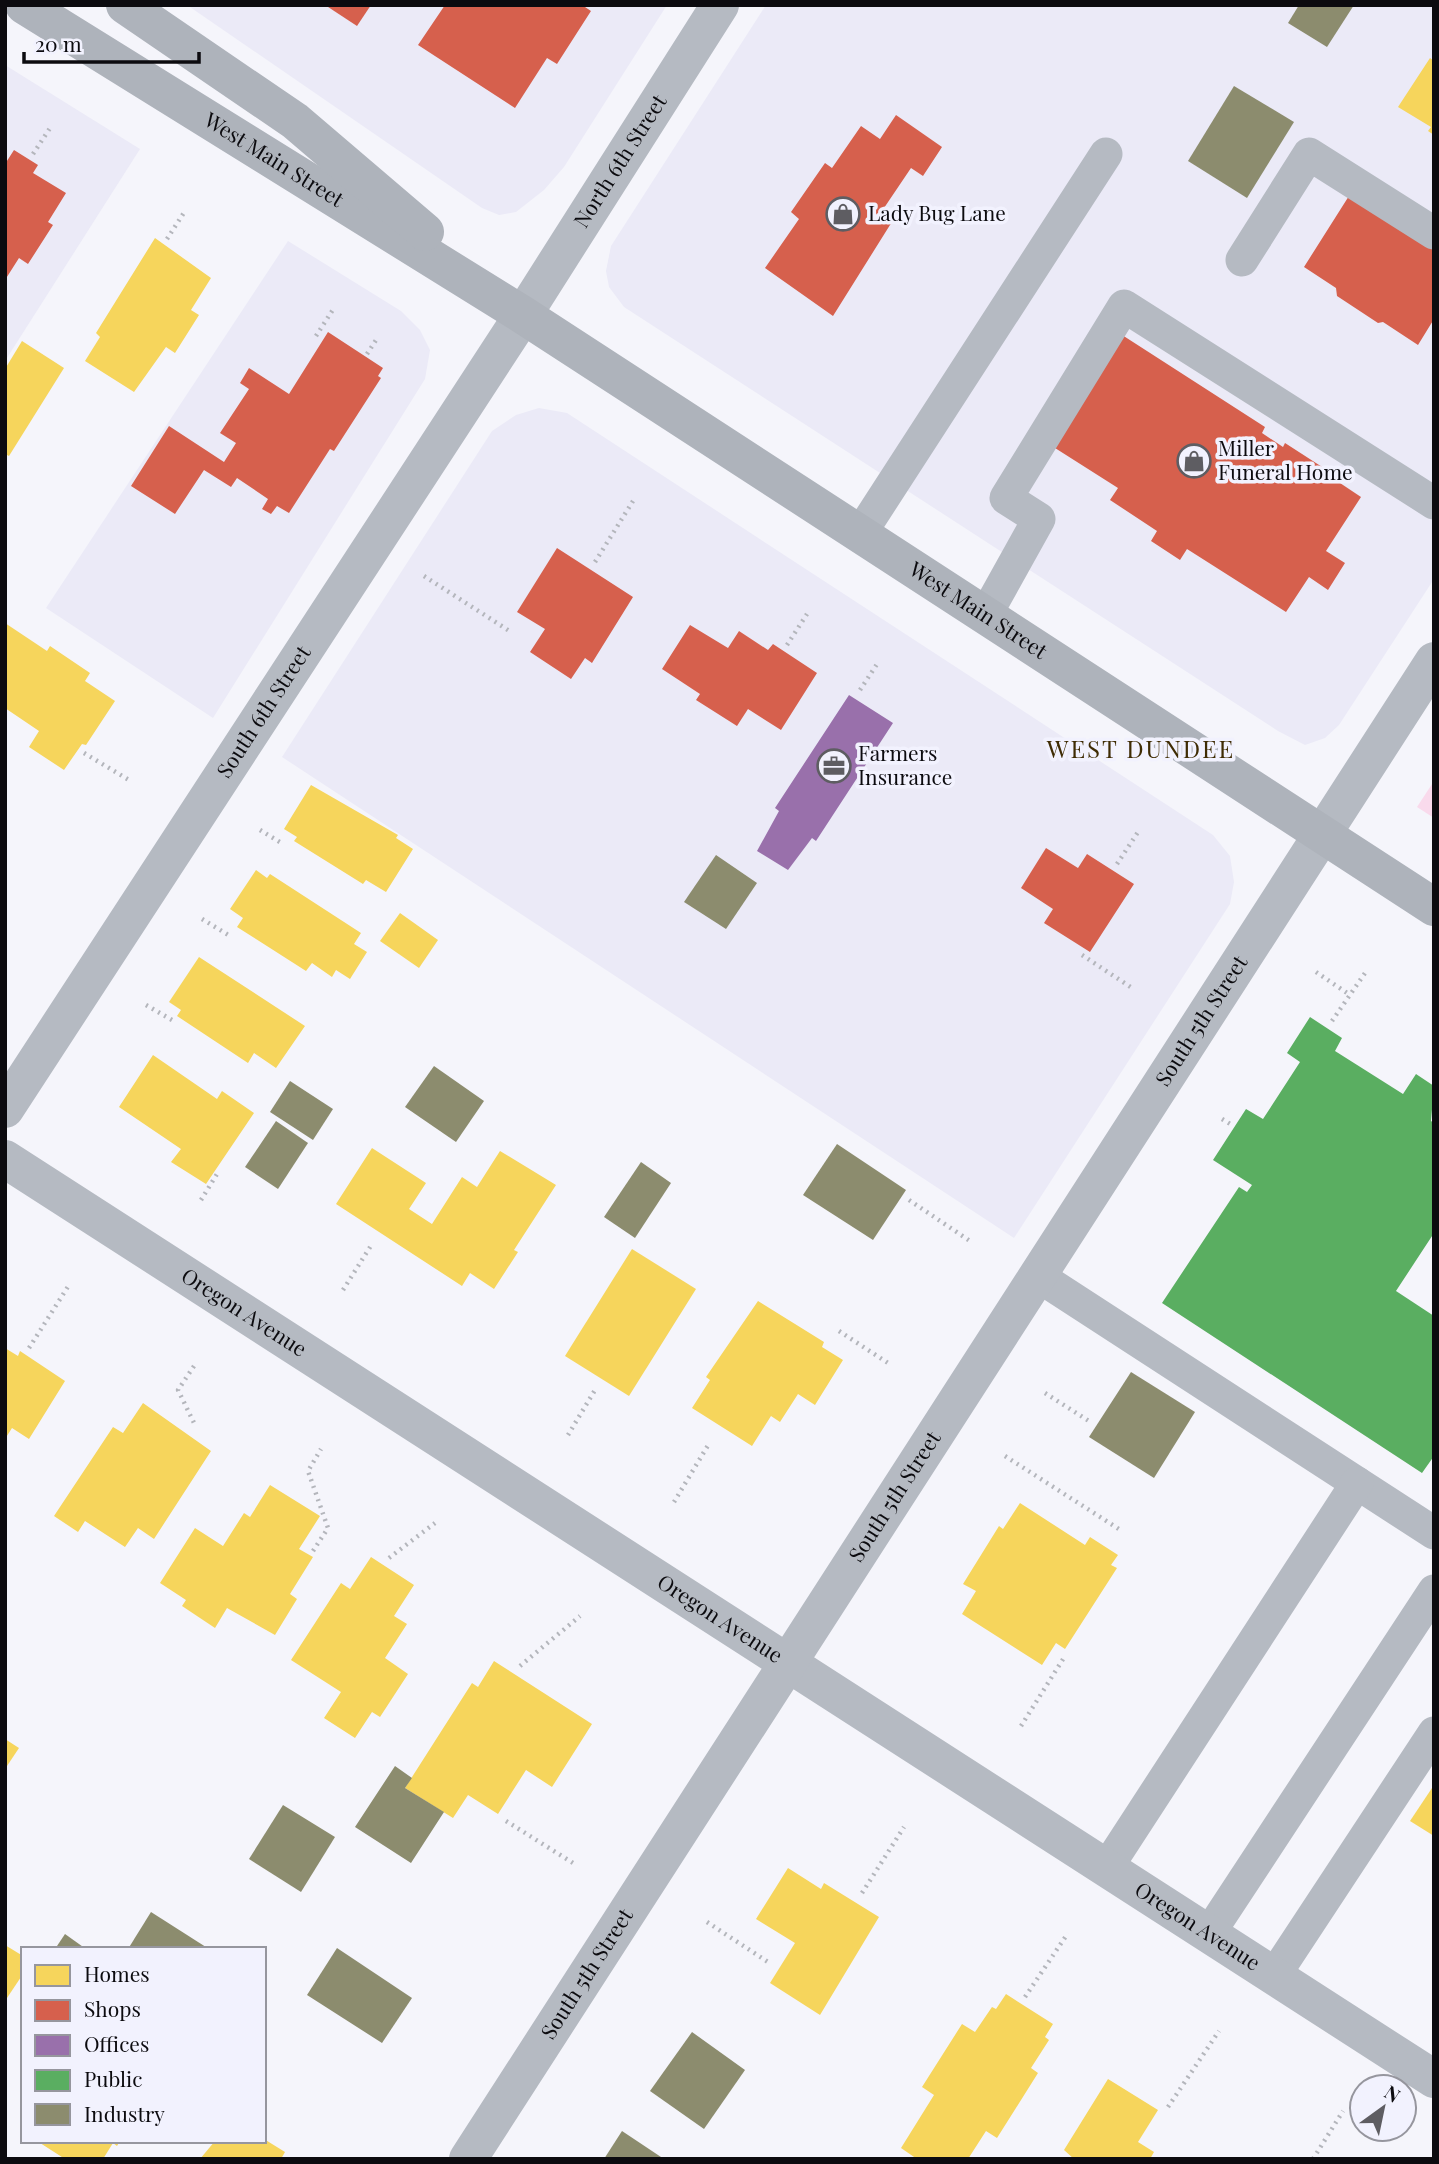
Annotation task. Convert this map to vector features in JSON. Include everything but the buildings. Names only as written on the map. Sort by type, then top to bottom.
[{"type":"main road","name":"West Main Street","points":[[24,5],[523,315],[1434,906]]},
{"type":"main road","name":"West Main Street","points":[[125,5],[295,121],[523,315]]},
{"type":"street","name":"North 6th Street","points":[[523,315],[720,5]]},
{"type":"street","name":"South 6th Street","points":[[5,1109],[523,315]]},
{"type":"street","name":"South 5th Street","points":[[468,2159],[1434,661]]},
{"type":"street","name":"Oregon Avenue","points":[[5,1159],[1434,2079]]},
{"type":"lane","points":[[860,534],[1106,154]]},
{"type":"lane","points":[[1242,260],[1309,154],[1434,233]]},
{"type":"lane","points":[[985,616],[1039,519],[1006,498],[1124,306],[1434,503]]},
{"type":"lane","points":[[1038,1276],[1434,1533]]},
{"type":"lane","points":[[1106,1869],[1357,1483]]},
{"type":"lane","points":[[1208,1934],[1434,1591]]},
{"type":"lane","points":[[1275,1976],[1434,1733]]},
{"type":"path","points":[[33,154],[52,125]]},
{"type":"path","points":[[166,239],[185,211]]},
{"type":"path","points":[[317,336],[334,309]]},
{"type":"path","points":[[367,354],[378,337]]},
{"type":"path","points":[[595,562],[633,501]]},
{"type":"path","points":[[424,576],[510,632]]},
{"type":"path","points":[[787,645],[807,614]]},
{"type":"path","points":[[860,690],[879,661]]},
{"type":"path","points":[[84,753],[129,780]]},
{"type":"path","points":[[1117,864],[1140,829]]},
{"type":"path","points":[[260,830],[283,844]]},
{"type":"path","points":[[202,919],[230,936]]},
{"type":"path","points":[[1082,955],[1132,988]]},
{"type":"path","points":[[1316,972],[1350,995]]},
{"type":"path","points":[[1332,1021],[1365,973]]},
{"type":"path","points":[[146,1005],[172,1020]]},
{"type":"path","points":[[1222,1119],[1233,1125]]},
{"type":"path","points":[[201,1200],[217,1174]]},
{"type":"path","points":[[909,1200],[970,1241]]},
{"type":"path","points":[[343,1290],[372,1244]]},
{"type":"path","points":[[29,1348],[69,1285]]},
{"type":"path","points":[[839,1331],[891,1365]]},
{"type":"path","points":[[194,1366],[178,1390],[196,1427]]},
{"type":"path","points":[[568,1434],[595,1390]]},
{"type":"path","points":[[1045,1394],[1092,1423]]},
{"type":"path","points":[[674,1502],[710,1442]]},
{"type":"path","points":[[313,1551],[328,1528],[308,1471],[321,1449]]},
{"type":"path","points":[[1005,1456],[1122,1531]]},
{"type":"path","points":[[389,1558],[435,1523]]},
{"type":"path","points":[[520,1666],[580,1616]]},
{"type":"path","points":[[1021,1726],[1066,1656]]},
{"type":"path","points":[[506,1821],[573,1863]]},
{"type":"path","points":[[862,1893],[904,1827]]},
{"type":"path","points":[[707,1922],[771,1964]]},
{"type":"path","points":[[1025,1997],[1068,1933]]},
{"type":"path","points":[[1168,2107],[1219,2031]]},
{"type":"path","points":[[1312,2159],[1343,2111]]},
{"type":"shaded area","points":[[187,5],[667,5],[564,167],[544,190],[516,212],[499,215],[482,208]]},
{"type":"shaded area","points":[[766,5],[1434,5],[1434,579],[1339,725],[1325,738],[1305,745],[1278,731],[624,307],[609,287],[606,271],[611,246]]},
{"type":"shaded area","points":[[5,65],[140,149],[5,361]]},
{"type":"shaded area","points":[[288,241],[401,311],[420,330],[430,350],[425,379],[213,718],[46,608]]},
{"type":"shaded area","points":[[539,408],[567,413],[1213,835],[1230,856],[1234,882],[1230,904],[1014,1238],[282,757],[492,431],[516,415]]},
{"type":"shaded area","points":[[1434,781],[1434,818],[1417,807]]},
{"type":"place","name":"Lady Bug Lane","points":[[843,214]]},
{"type":"place","name":"Miller Funeral Home","points":[[1194,461]]},
{"type":"place","name":"Farmers Insurance","points":[[834,766]]},
{"type":"district","name":"WEST DUNDEE","points":[[1141,750]]}]
